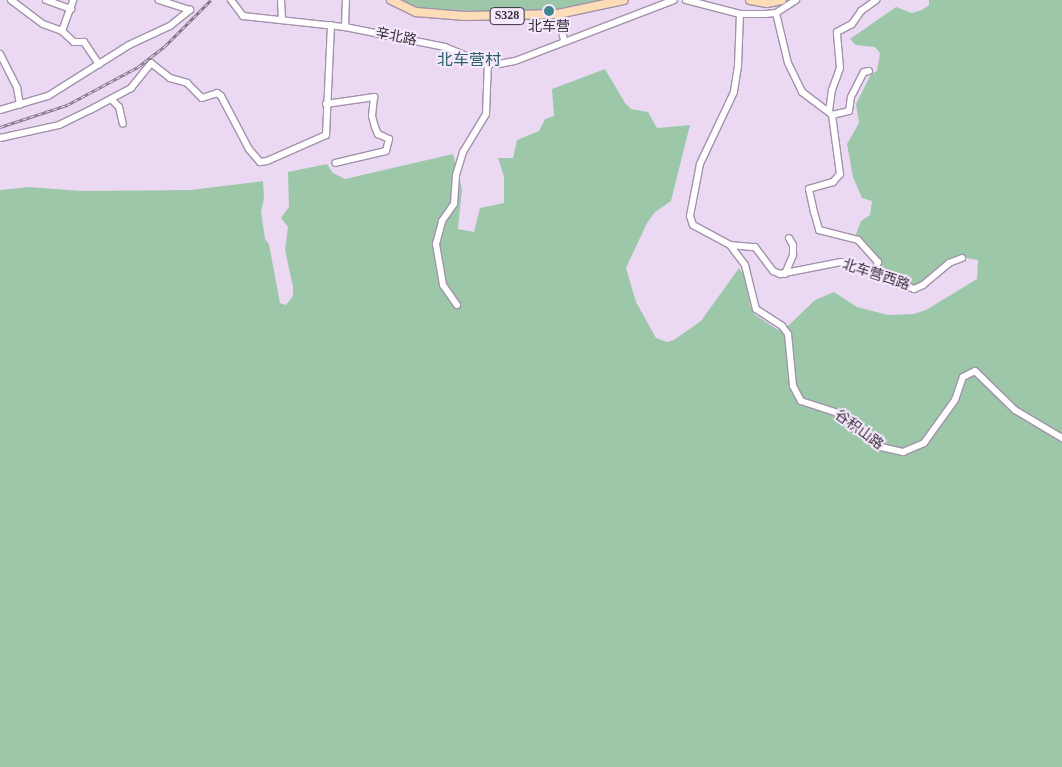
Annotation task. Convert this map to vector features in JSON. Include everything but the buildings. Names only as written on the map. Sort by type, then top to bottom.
[{"type":"main road","name":"S328","points":[[391,0],[416,12],[443,16],[558,14],[624,0]]},
{"type":"main road","points":[[750,0],[771,3],[782,0]]},
{"type":"street","points":[[11,0],[43,24],[62,31],[74,42],[87,44],[99,64]]},
{"type":"street","points":[[46,0],[71,10]]},
{"type":"street","points":[[62,31],[73,0]]},
{"type":"street","points":[[0,110],[20,106],[56,92],[129,45],[170,26],[190,10],[159,0]]},
{"type":"street","name":"辛北路","points":[[231,0],[243,16],[345,27],[445,47],[488,63],[515,60],[674,0]]},
{"type":"street","points":[[281,0],[282,19]]},
{"type":"street","points":[[345,27],[346,0]]},
{"type":"street","points":[[686,0],[740,14],[776,12],[796,0]]},
{"type":"street","points":[[874,274],[878,262],[858,240],[819,230],[809,189],[833,182],[840,174],[831,113],[832,90],[840,68],[837,32],[852,24],[861,11],[876,0]]},
{"type":"street","points":[[776,12],[781,42],[802,92],[809,100],[831,113],[849,111],[850,97],[864,72],[869,71]]},
{"type":"street","points":[[558,14],[564,41]]},
{"type":"street","points":[[740,14],[738,66],[734,92],[726,113],[706,146],[690,216],[698,230],[730,245],[756,247],[773,271],[786,274],[793,255],[793,245],[789,238]]},
{"type":"street","points":[[0,138],[59,125],[130,88],[151,63],[170,78],[187,83],[202,98],[217,92],[221,96],[248,147],[263,162],[326,134],[331,25]]},
{"type":"street","points":[[0,54],[17,88],[20,106]]},
{"type":"street","points":[[457,305],[443,285],[436,244],[442,221],[454,204],[456,175],[463,152],[486,114],[488,63]]},
{"type":"street","points":[[326,104],[374,98],[372,116],[375,127],[378,134],[389,139],[386,151],[335,163]]},
{"type":"street","points":[[111,99],[118,107],[123,124]]},
{"type":"street","name":"谷积山路","points":[[730,245],[745,265],[756,309],[782,326],[788,334],[793,386],[801,401],[840,413],[881,447],[902,452],[924,443],[955,400],[963,377],[968,372],[975,371],[1015,410],[1062,438]]},
{"type":"street","name":"北车营西路","points":[[786,274],[841,262],[914,288],[962,258]]},
{"type":"green space","points":[[400,0],[612,0],[573,10],[521,13],[422,9]]},
{"type":"green space","points":[[929,0],[1062,0],[1062,767],[0,767],[0,190],[29,187],[82,191],[191,190],[263,181],[264,198],[261,212],[265,239],[269,244],[280,303],[286,305],[293,296],[293,287],[285,250],[288,227],[281,218],[289,207],[288,172],[327,164],[333,173],[345,179],[453,154],[462,189],[458,229],[474,232],[480,208],[504,203],[504,177],[498,158],[513,158],[517,140],[539,131],[545,119],[554,116],[552,89],[605,69],[625,103],[631,109],[648,112],[657,128],[690,125],[671,201],[655,212],[647,223],[626,268],[636,302],[656,338],[667,342],[674,340],[701,321],[739,268],[745,277],[750,306],[754,314],[778,330],[789,325],[815,300],[834,292],[857,307],[888,315],[914,314],[926,310],[977,279],[978,260],[966,258],[956,261],[916,287],[878,275],[880,266],[854,239],[861,221],[870,215],[872,201],[862,198],[853,177],[847,144],[859,123],[856,104],[871,74],[877,71],[880,53],[875,47],[856,45],[850,39],[896,7],[912,13],[922,10],[929,5]]},
{"type":"railway","points":[[0,127],[67,105],[138,67],[165,46],[211,0]]},
{"type":"place","name":"北车营","points":[[549,11]]},
{"type":"district","name":"北车营村","points":[[469,60]]}]
